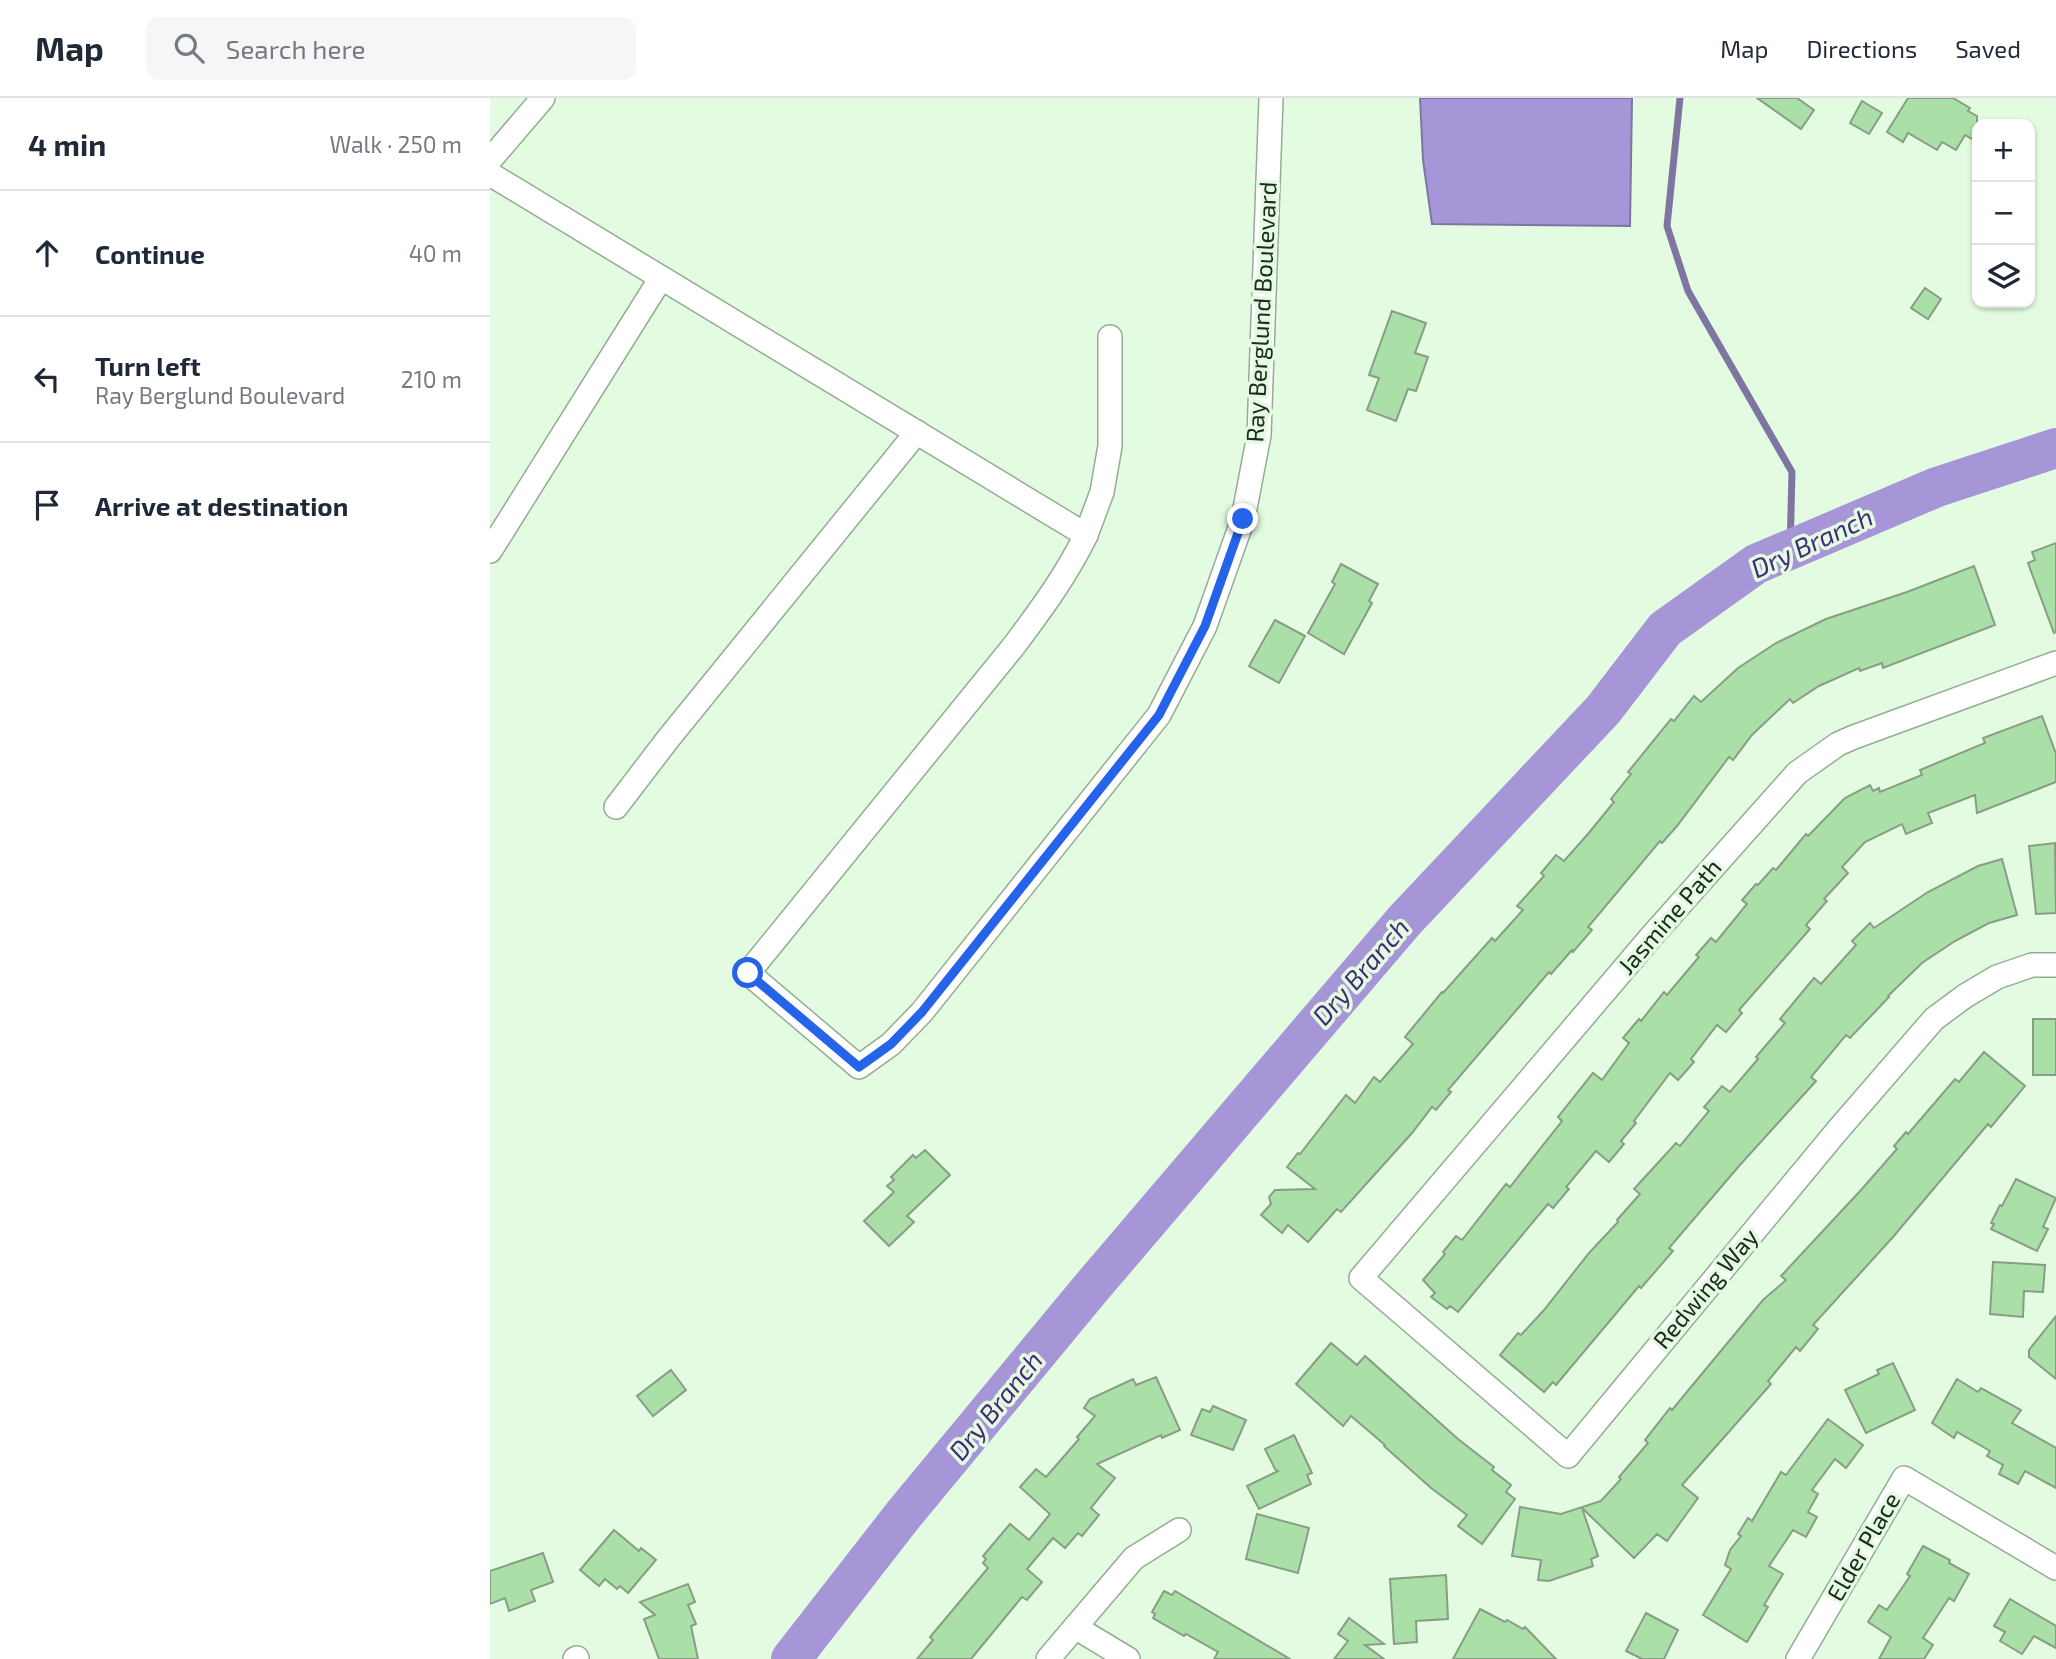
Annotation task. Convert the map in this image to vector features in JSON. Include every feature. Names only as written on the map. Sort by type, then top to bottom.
[{"type":"street","points":[[490,160],[543,98]]},
{"type":"street","name":"Ray Berglund Boulevard","points":[[1086,535],[1051,597],[1013,647],[748,973],[859,1067],[891,1044],[922,1012],[1159,715],[1205,626],[1243,519],[1259,435],[1270,98]]},
{"type":"street","points":[[490,174],[1086,535],[1102,492],[1110,446],[1111,337]]},
{"type":"street","points":[[490,551],[661,278]]},
{"type":"street","points":[[616,807],[668,738],[916,432]]},
{"type":"street","name":"Jasmine Path","points":[[1361,1278],[1651,937],[1797,774],[1838,744],[1854,737],[2056,663]]},
{"type":"street","name":"Redwing Way","points":[[1361,1278],[1568,1457],[1837,1131],[1934,1019],[1965,996],[1997,978],[2032,965],[2056,965]]},
{"type":"street","name":"Elder Place","points":[[1798,1659],[1904,1478],[2056,1568]]},
{"type":"street","points":[[1048,1659],[1134,1558],[1179,1530]]},
{"type":"street","points":[[1075,1627],[1128,1659]]},
{"type":"shaded area","points":[[1420,98],[1632,98],[1630,226],[1432,224],[1423,160]]},
{"type":"building","points":[[1757,98],[1797,98],[1814,110],[1801,129]]},
{"type":"building","points":[[1908,98],[1953,98],[1970,108],[1968,111],[1977,116],[1977,119],[1972,119],[1972,139],[1965,135],[1956,150],[1942,142],[1937,150],[1908,133],[1903,142],[1887,132]]},
{"type":"building","points":[[1862,101],[1882,113],[1869,134],[1850,123]]},
{"type":"building","points":[[1925,288],[1941,299],[1928,319],[1911,308]]},
{"type":"building","points":[[1392,311],[1426,323],[1415,353],[1428,357],[1416,391],[1408,389],[1396,421],[1367,410],[1379,378],[1369,375]]},
{"type":"building","points":[[2056,543],[2054,633],[2028,563],[2035,560],[2032,552]]},
{"type":"building","points":[[1341,564],[1378,584],[1369,601],[1372,603],[1344,654],[1308,633],[1335,584],[1332,582]]},
{"type":"building","points":[[1974,566],[1995,625],[1883,668],[1882,663],[1860,671],[1859,668],[1819,686],[1793,703],[1790,699],[1752,735],[1733,760],[1729,757],[1677,826],[1662,843],[1660,841],[1588,927],[1592,930],[1551,974],[1549,972],[1448,1090],[1451,1092],[1436,1110],[1432,1107],[1341,1212],[1337,1209],[1308,1242],[1288,1225],[1282,1233],[1261,1215],[1271,1204],[1269,1197],[1275,1190],[1315,1189],[1287,1167],[1346,1095],[1355,1103],[1374,1077],[1380,1082],[1413,1044],[1405,1037],[1492,938],[1495,941],[1523,910],[1517,906],[1544,876],[1541,873],[1556,855],[1564,861],[1588,834],[1614,802],[1611,799],[1631,774],[1628,772],[1671,719],[1674,721],[1694,696],[1701,702],[1738,668],[1776,643],[1826,619]]},
{"type":"building","points":[[1275,620],[1305,636],[1279,683],[1249,666]]},
{"type":"building","points":[[2042,716],[2056,754],[2056,782],[1977,813],[1975,795],[1928,813],[1932,823],[1906,834],[1902,824],[1865,842],[1842,867],[1848,873],[1824,899],[1827,901],[1806,925],[1810,929],[1739,1010],[1742,1013],[1726,1032],[1717,1025],[1691,1059],[1694,1062],[1678,1080],[1670,1073],[1634,1121],[1636,1123],[1621,1141],[1624,1144],[1609,1162],[1596,1151],[1566,1187],[1569,1189],[1553,1208],[1548,1204],[1458,1312],[1450,1306],[1447,1309],[1431,1297],[1435,1293],[1423,1280],[1445,1254],[1443,1252],[1456,1236],[1462,1240],[1506,1184],[1510,1187],[1562,1121],[1558,1117],[1593,1073],[1602,1080],[1629,1043],[1623,1038],[1639,1019],[1641,1021],[1664,992],[1667,995],[1699,957],[1696,955],[1711,938],[1716,942],[1747,904],[1742,900],[1773,868],[1776,870],[1806,834],[1808,836],[1845,798],[1870,785],[1873,791],[1879,788],[1880,792],[1922,775],[1920,770],[1985,743],[1983,738]]},
{"type":"building","points":[[2055,843],[2056,913],[2036,914],[2029,846]]},
{"type":"building","points":[[2002,859],[2017,915],[1989,923],[1922,963],[1850,1038],[1846,1035],[1811,1077],[1816,1081],[1739,1166],[1669,1248],[1673,1251],[1641,1288],[1639,1286],[1556,1385],[1553,1382],[1544,1392],[1500,1355],[1518,1333],[1521,1335],[1544,1310],[1589,1253],[1618,1222],[1640,1194],[1634,1189],[1676,1143],[1680,1146],[1709,1111],[1704,1107],[1722,1086],[1730,1092],[1758,1059],[1756,1057],[1785,1023],[1780,1019],[1814,978],[1821,984],[1856,945],[1852,941],[1870,923],[1874,928],[1928,892],[1978,866]]},
{"type":"building","points":[[2033,1019],[2056,1019],[2056,1075],[2033,1075]]},
{"type":"building","points":[[1984,1052],[2025,1086],[1991,1127],[1988,1124],[1893,1237],[1813,1325],[1818,1329],[1800,1351],[1796,1347],[1768,1381],[1771,1384],[1682,1485],[1698,1498],[1667,1541],[1657,1534],[1634,1558],[1582,1508],[1598,1556],[1591,1559],[1593,1566],[1549,1581],[1538,1580],[1541,1560],[1512,1556],[1520,1507],[1561,1514],[1601,1501],[1648,1443],[1645,1440],[1670,1408],[1672,1410],[1763,1300],[1786,1280],[1781,1276],[1897,1149],[1894,1146],[1906,1132],[1908,1134],[1955,1079],[1959,1082]]},
{"type":"building","points":[[925,1150],[950,1175],[907,1216],[914,1222],[889,1246],[864,1221],[894,1192],[887,1186],[894,1180],[891,1177],[913,1155],[916,1158]]},
{"type":"building","points":[[2016,1179],[2056,1198],[2043,1227],[2048,1229],[2037,1251],[1991,1229],[1994,1224],[1991,1223],[2000,1205],[2002,1206]]},
{"type":"building","points":[[1993,1262],[2045,1265],[2043,1292],[2024,1291],[2023,1317],[1990,1314]]},
{"type":"building","points":[[2056,1316],[2056,1379],[2029,1357],[2029,1350]]},
{"type":"building","points":[[1331,1343],[1357,1365],[1365,1356],[1458,1439],[1494,1467],[1492,1470],[1511,1485],[1506,1492],[1515,1499],[1482,1544],[1458,1526],[1467,1515],[1431,1488],[1351,1416],[1343,1426],[1296,1384]]},
{"type":"building","points":[[1893,1363],[1915,1410],[1866,1433],[1845,1390],[1879,1374],[1877,1370]]},
{"type":"building","points":[[671,1370],[686,1390],[653,1416],[637,1396]]},
{"type":"building","points":[[1156,1377],[1180,1430],[1162,1438],[1161,1435],[1097,1464],[1115,1478],[1091,1508],[1099,1515],[1082,1536],[1078,1533],[1065,1548],[1053,1538],[1027,1569],[1042,1582],[1027,1600],[1022,1597],[971,1659],[917,1659],[933,1640],[930,1637],[988,1568],[983,1563],[986,1559],[983,1556],[1010,1524],[1029,1540],[1050,1514],[1020,1487],[1036,1469],[1046,1477],[1079,1439],[1077,1437],[1095,1416],[1084,1408],[1090,1399],[1133,1379],[1136,1385]]},
{"type":"building","points":[[1957,1379],[1978,1392],[1981,1388],[2021,1410],[2012,1423],[2056,1448],[2056,1488],[2025,1471],[2018,1484],[1999,1474],[2003,1465],[1987,1456],[1990,1451],[1957,1432],[1954,1438],[1932,1423]]},
{"type":"building","points":[[1213,1406],[1246,1420],[1233,1450],[1191,1435],[1202,1409],[1210,1412]]},
{"type":"building","points":[[1828,1419],[1863,1445],[1846,1468],[1835,1459],[1812,1490],[1818,1494],[1808,1512],[1817,1517],[1806,1537],[1793,1530],[1769,1566],[1783,1574],[1764,1605],[1768,1607],[1747,1642],[1703,1615],[1731,1569],[1725,1565],[1730,1550],[1741,1536],[1738,1534],[1748,1518],[1752,1521],[1781,1472],[1786,1475]]},
{"type":"building","points":[[1294,1435],[1312,1473],[1307,1475],[1311,1484],[1259,1509],[1247,1486],[1278,1471],[1265,1449]]},
{"type":"building","points":[[1257,1514],[1309,1528],[1298,1573],[1246,1559]]},
{"type":"building","points":[[614,1530],[639,1551],[641,1548],[656,1560],[628,1593],[620,1586],[617,1589],[605,1579],[599,1586],[580,1570]]},
{"type":"building","points":[[1923,1546],[1969,1574],[1954,1601],[1949,1598],[1923,1638],[1933,1645],[1924,1659],[1879,1659],[1891,1637],[1868,1622],[1879,1605],[1887,1610],[1910,1576],[1907,1574]]},
{"type":"building","points":[[543,1553],[553,1582],[531,1590],[535,1601],[509,1611],[505,1598],[490,1604],[490,1571]]},
{"type":"building","points":[[1446,1575],[1448,1619],[1416,1621],[1417,1642],[1394,1644],[1390,1579]]},
{"type":"building","points":[[688,1584],[695,1602],[688,1605],[696,1624],[691,1626],[698,1659],[659,1659],[644,1619],[655,1615],[640,1602]]},
{"type":"building","points":[[1164,1591],[1172,1595],[1175,1591],[1290,1659],[1214,1659],[1218,1652],[1153,1618],[1155,1614],[1152,1612]]},
{"type":"building","points":[[2010,1599],[2056,1626],[2056,1648],[2034,1636],[2022,1654],[2000,1641],[2005,1632],[1994,1626]]},
{"type":"building","points":[[1480,1609],[1505,1622],[1507,1620],[1523,1629],[1525,1627],[1556,1659],[1453,1659]]},
{"type":"building","points":[[1646,1613],[1678,1630],[1664,1659],[1642,1659],[1626,1651]]},
{"type":"building","points":[[1349,1618],[1384,1644],[1365,1645],[1384,1659],[1334,1659],[1348,1641],[1338,1634]]},
{"type":"waterway","points":[[1680,98],[1667,226],[1688,291],[1792,472],[1790,551]]},
{"type":"waterway","name":"Dry Branch","points":[[791,1659],[904,1514],[1091,1288],[1405,920],[1603,710],[1665,629],[1756,564],[1937,487],[2056,448]]},
{"type":"route","points":[[748,973],[859,1067],[891,1044],[922,1012],[1159,715],[1205,626],[1243,519]]}]
